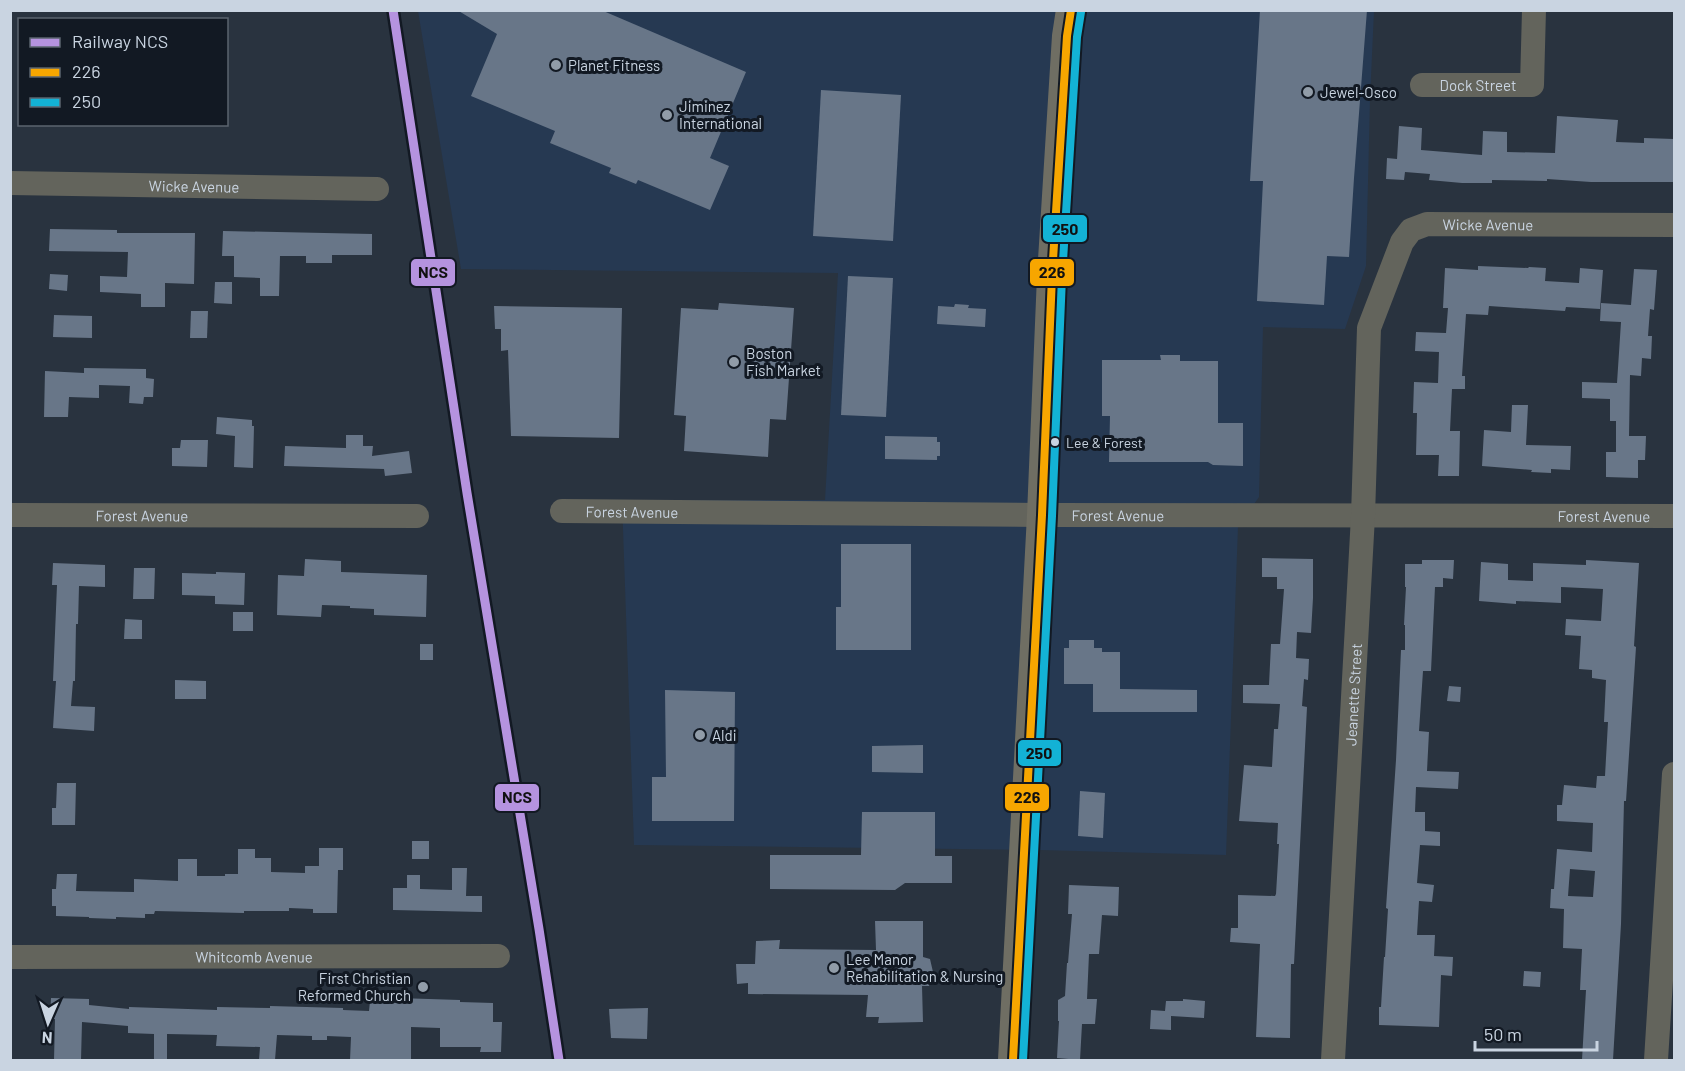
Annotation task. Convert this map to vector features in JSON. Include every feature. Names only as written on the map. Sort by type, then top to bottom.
[{"type":"main road","points":[[1013,1060],[1042,515],[1052,276],[1068,19]]},
{"type":"street","name":"Dock Street","points":[[1422,86],[1532,85],[1534,10]]},
{"type":"street","name":"Wicke Avenue","points":[[10,183],[377,189]]},
{"type":"street","name":"Wicke Avenue","points":[[1369,328],[1401,242],[1411,230],[1427,224],[1674,225]]},
{"type":"street","name":"Jeanette Street","points":[[1333,1060],[1363,516],[1369,328]]},
{"type":"street","name":"Forest Avenue","points":[[562,511],[1042,515],[1674,516]]},
{"type":"street","name":"Forest Avenue","points":[[10,515],[417,516]]},
{"type":"street","points":[[1656,1060],[1673,851],[1674,774]]},
{"type":"street","name":"Whitcomb Avenue","points":[[10,957],[498,956]]},
{"type":"shaded area","points":[[418,11],[1374,11],[1366,266],[1345,329],[1263,327],[1259,497],[1238,527],[1226,855],[1040,850],[634,845],[622,500],[825,500],[838,273],[461,269]]},
{"type":"building","points":[[457,10],[601,10],[746,72],[710,158],[729,166],[710,210],[638,180],[636,184],[609,173],[611,168],[550,143],[555,131],[471,96],[497,34]]},
{"type":"building","name":"Jewel-Osco","points":[[1260,10],[1367,10],[1349,257],[1327,256],[1324,305],[1257,301],[1263,181],[1250,181]]},
{"type":"building","points":[[821,90],[901,95],[893,241],[813,236]]},
{"type":"building","points":[[1557,116],[1618,120],[1616,142],[1644,143],[1644,138],[1674,139],[1674,182],[1591,182],[1547,179],[1547,181],[1492,180],[1492,183],[1462,183],[1429,180],[1430,174],[1405,172],[1404,180],[1386,179],[1387,158],[1397,159],[1399,126],[1422,128],[1421,150],[1482,155],[1483,131],[1507,132],[1507,152],[1555,153]]},
{"type":"building","points":[[50,229],[117,230],[117,233],[195,233],[194,284],[165,283],[165,307],[141,307],[141,294],[100,292],[100,276],[127,277],[128,252],[49,251]]},
{"type":"building","points":[[223,231],[372,234],[372,255],[332,255],[332,263],[306,263],[306,256],[280,256],[279,296],[260,296],[260,278],[234,277],[234,256],[222,256]]},
{"type":"building","points":[[1478,266],[1546,268],[1545,281],[1579,283],[1580,268],[1603,270],[1600,309],[1566,307],[1565,311],[1489,306],[1488,315],[1466,314],[1462,376],[1465,376],[1465,389],[1452,389],[1450,431],[1460,431],[1459,476],[1438,476],[1439,455],[1416,455],[1417,413],[1413,413],[1414,382],[1438,383],[1439,352],[1415,351],[1416,332],[1446,333],[1448,308],[1443,308],[1445,268],[1478,270]]},
{"type":"building","points":[[1634,269],[1657,270],[1654,310],[1650,309],[1648,336],[1652,336],[1651,359],[1642,358],[1641,376],[1630,375],[1629,436],[1646,436],[1645,460],[1638,460],[1638,478],[1606,477],[1606,452],[1616,452],[1616,421],[1610,421],[1610,399],[1582,398],[1582,382],[1617,383],[1621,322],[1600,321],[1601,303],[1631,305]]},
{"type":"building","points":[[50,274],[68,275],[67,291],[49,289]]},
{"type":"building","points":[[848,276],[893,278],[886,417],[841,415]]},
{"type":"building","points":[[215,282],[232,282],[232,304],[214,303]]},
{"type":"building","name":"Boston Fish Market","points":[[719,303],[794,308],[786,420],[770,419],[768,457],[684,451],[686,416],[674,415],[681,308],[718,310]]},
{"type":"building","points":[[955,304],[969,305],[968,308],[986,309],[985,327],[937,324],[938,306],[954,307]]},
{"type":"building","points":[[494,306],[622,308],[619,438],[511,436],[508,350],[501,351],[501,329],[495,329]]},
{"type":"building","points":[[191,311],[208,311],[207,338],[190,338]]},
{"type":"building","points":[[54,315],[92,316],[92,338],[53,337]]},
{"type":"building","points":[[1160,355],[1180,355],[1180,361],[1218,361],[1218,423],[1243,423],[1243,466],[1213,465],[1208,462],[1109,462],[1110,416],[1102,416],[1102,360],[1161,360]]},
{"type":"building","points":[[84,368],[146,369],[146,378],[154,379],[153,397],[144,397],[143,404],[129,403],[130,386],[99,385],[99,398],[69,397],[68,417],[44,417],[45,371],[84,373]]},
{"type":"building","points":[[1512,405],[1528,405],[1526,445],[1571,446],[1570,470],[1551,469],[1551,473],[1482,466],[1484,430],[1511,432]]},
{"type":"building","points":[[217,417],[252,420],[252,426],[254,426],[253,468],[234,467],[235,436],[216,434]]},
{"type":"building","points":[[346,435],[363,435],[363,446],[373,446],[372,456],[409,451],[412,473],[385,476],[384,469],[284,466],[285,446],[346,448]]},
{"type":"building","points":[[885,436],[937,437],[937,442],[940,442],[940,456],[937,456],[937,460],[885,459]]},
{"type":"building","points":[[181,440],[208,440],[207,467],[172,466],[172,448],[180,448]]},
{"type":"building","points":[[841,544],[911,544],[911,650],[836,650],[836,607],[841,607]]},
{"type":"building","points":[[1262,558],[1313,559],[1311,633],[1297,632],[1296,658],[1309,659],[1308,680],[1304,679],[1302,706],[1307,707],[1294,964],[1291,964],[1290,1038],[1256,1037],[1260,944],[1230,942],[1231,928],[1238,928],[1238,895],[1275,896],[1276,894],[1278,823],[1239,821],[1244,765],[1272,767],[1274,729],[1278,729],[1280,704],[1243,703],[1243,685],[1269,685],[1271,644],[1280,644],[1284,589],[1277,589],[1277,577],[1262,577]]},
{"type":"building","points":[[305,559],[341,561],[341,572],[427,575],[426,617],[374,615],[374,609],[322,605],[321,617],[277,615],[278,575],[304,576]]},
{"type":"building","points":[[1422,560],[1454,560],[1453,579],[1443,578],[1443,587],[1435,587],[1431,671],[1423,671],[1419,731],[1429,732],[1427,771],[1459,772],[1458,789],[1416,787],[1415,812],[1425,812],[1425,831],[1440,832],[1440,846],[1420,845],[1417,883],[1434,885],[1432,902],[1419,901],[1417,935],[1435,935],[1434,956],[1453,957],[1452,976],[1441,975],[1439,1027],[1379,1025],[1388,909],[1386,908],[1401,650],[1405,650],[1405,564],[1422,564]]},
{"type":"building","points":[[1586,560],[1639,563],[1634,646],[1636,647],[1626,801],[1624,801],[1621,924],[1613,1060],[1582,1060],[1586,990],[1580,990],[1582,949],[1563,948],[1564,909],[1550,908],[1557,849],[1592,852],[1593,823],[1557,821],[1557,805],[1562,805],[1564,785],[1596,788],[1597,776],[1605,776],[1608,722],[1604,722],[1606,680],[1592,678],[1592,670],[1579,669],[1581,636],[1565,635],[1566,619],[1601,621],[1603,589],[1561,587],[1561,603],[1516,601],[1516,604],[1479,601],[1481,562],[1508,564],[1508,580],[1533,581],[1533,563],[1586,565]],"holes":[[[1570,869],[1595,871],[1593,897],[1568,896]]]},
{"type":"building","points":[[53,563],[105,565],[105,587],[79,586],[78,624],[76,624],[75,681],[73,681],[71,706],[95,707],[94,731],[53,728],[57,585],[52,585]]},
{"type":"building","points":[[134,568],[155,568],[154,599],[133,599]]},
{"type":"building","points":[[216,572],[245,573],[244,605],[215,604],[215,596],[182,595],[182,573],[216,574]]},
{"type":"building","points":[[233,612],[253,612],[253,631],[233,631]]},
{"type":"building","points":[[125,619],[142,620],[142,639],[124,639]]},
{"type":"building","points":[[1069,640],[1094,640],[1094,648],[1102,648],[1102,652],[1120,652],[1120,689],[1197,690],[1197,712],[1093,712],[1093,684],[1064,684],[1064,648],[1069,648]]},
{"type":"building","points":[[420,644],[433,644],[433,660],[420,660]]},
{"type":"building","points":[[175,680],[206,681],[206,699],[175,699]]},
{"type":"building","points":[[1449,686],[1461,687],[1460,702],[1447,701]]},
{"type":"building","name":"Aldi","points":[[665,690],[735,692],[734,821],[652,821],[652,777],[666,777]]},
{"type":"building","points":[[923,745],[923,773],[872,772],[872,746]]},
{"type":"building","points":[[57,783],[76,783],[75,825],[52,825],[52,808],[56,808]]},
{"type":"building","points":[[1080,791],[1105,793],[1103,838],[1078,836]]},
{"type":"building","points":[[862,812],[935,812],[935,856],[952,856],[952,883],[905,883],[895,890],[770,889],[770,855],[861,855]]},
{"type":"building","points":[[412,841],[429,841],[429,859],[412,859]]},
{"type":"building","points":[[319,848],[343,848],[343,870],[338,870],[337,913],[313,913],[313,909],[289,908],[289,911],[244,911],[244,913],[155,911],[154,914],[145,914],[145,918],[116,917],[116,919],[56,916],[56,906],[52,906],[52,889],[56,889],[57,874],[77,874],[76,891],[134,892],[134,879],[178,881],[178,859],[197,859],[197,876],[225,876],[225,874],[238,874],[238,849],[255,849],[255,858],[271,858],[271,872],[305,873],[305,866],[319,866]]},
{"type":"building","points":[[452,868],[467,868],[466,896],[482,896],[482,912],[393,910],[393,888],[407,888],[407,875],[420,875],[420,889],[452,890]]},
{"type":"building","points":[[1069,885],[1119,887],[1118,916],[1102,915],[1099,954],[1089,954],[1087,999],[1097,999],[1095,1024],[1082,1024],[1080,1060],[1057,1058],[1058,1000],[1065,996],[1072,914],[1068,914]]},
{"type":"building","name":"Lee Manor Rehabilitation & Nursing","points":[[875,921],[923,921],[923,957],[930,959],[933,972],[929,986],[922,986],[923,1022],[878,1023],[879,1017],[866,1017],[868,995],[748,994],[748,983],[737,984],[736,964],[755,964],[756,941],[780,940],[779,949],[876,950]]},
{"type":"building","points":[[1524,971],[1541,972],[1540,987],[1523,986]]},
{"type":"building","points":[[51,998],[89,999],[89,1005],[129,1009],[129,1007],[217,1010],[217,1007],[270,1008],[270,1006],[369,1011],[370,1001],[398,1003],[398,998],[493,1003],[493,1022],[502,1022],[501,1052],[480,1052],[481,1047],[440,1047],[440,1028],[411,1027],[411,1060],[350,1060],[351,1037],[327,1036],[327,1040],[312,1040],[312,1036],[277,1035],[275,1060],[259,1060],[260,1047],[216,1046],[217,1035],[167,1034],[167,1060],[154,1060],[154,1034],[128,1033],[128,1026],[82,1022],[81,1060],[54,1060],[55,1019],[50,1019]]},
{"type":"building","points":[[1183,999],[1205,1001],[1204,1018],[1171,1016],[1171,1030],[1150,1029],[1151,1010],[1165,1011],[1166,1001],[1183,1001]]},
{"type":"building","points":[[648,1008],[647,1039],[611,1038],[609,1009]]},
{"type":"rail line","name":"NCS","points":[[393,10],[467,493],[559,1060]]},
{"type":"transit line","name":"226","points":[[1013,1060],[1042,515],[1052,276],[1067,36],[1071,10]]},
{"type":"transit line","name":"250","points":[[1023,1060],[1052,516],[1062,277],[1077,37],[1081,12]]},
{"type":"place","name":"Planet Fitness","points":[[556,65]]},
{"type":"place","name":"Jewel-Osco","points":[[1308,92]]},
{"type":"place","name":"Jiminez International","points":[[667,115]]},
{"type":"place","name":"Boston Fish Market","points":[[734,362]]},
{"type":"place","name":"Lee & Forest","points":[[1055,442]]},
{"type":"place","name":"Aldi","points":[[700,735]]},
{"type":"place","name":"Lee Manor Rehabilitation & Nursing","points":[[834,968]]},
{"type":"place","name":"First Christian Reformed Church","points":[[423,987]]}]
